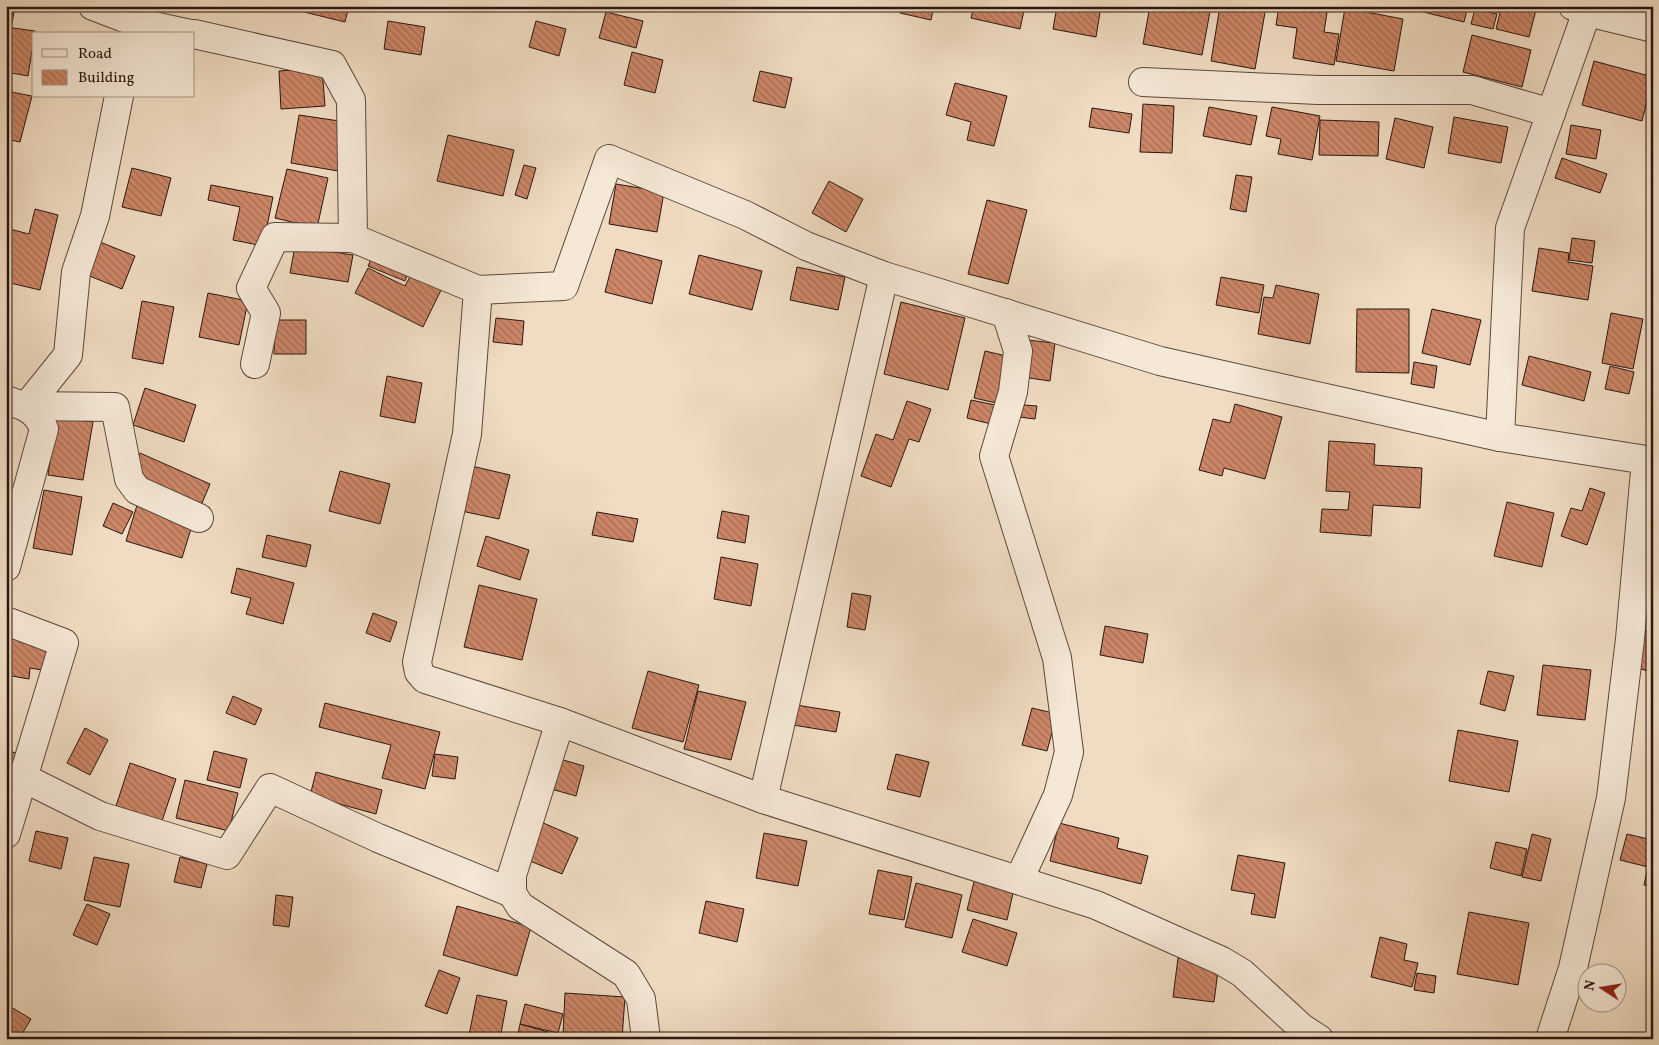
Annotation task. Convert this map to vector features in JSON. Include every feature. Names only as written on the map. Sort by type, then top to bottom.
[{"type":"street","points":[[93,6],[133,28],[172,32]]},
{"type":"street","points":[[1500,437],[1510,228],[1552,113],[1583,8],[1653,28]]},
{"type":"street","points":[[195,35],[332,65],[351,100],[353,238]]},
{"type":"street","points":[[1143,82],[1318,90],[1472,90],[1552,113]]},
{"type":"street","points":[[16,403],[68,354],[76,272],[95,216],[120,98]]},
{"type":"street","points":[[255,364],[266,313],[251,288],[276,237],[353,238],[478,290],[564,286],[608,159],[746,215],[806,246],[884,276],[1160,361],[1500,437],[1650,460],[1612,798],[1573,968],[1550,1039]]},
{"type":"street","points":[[763,798],[884,276]]},
{"type":"street","points":[[478,290],[467,434],[417,662],[419,672],[425,679],[560,722],[763,798],[1096,905],[1222,962],[1242,973],[1302,1028],[1319,1039]]},
{"type":"street","points":[[1006,313],[1018,351],[1013,392],[994,456],[1057,658],[1069,752],[1058,795],[1019,880]]},
{"type":"street","points":[[16,403],[115,407],[129,479],[137,490],[199,518]]},
{"type":"street","points":[[6,567],[44,429],[39,417],[16,403]]},
{"type":"street","points":[[6,621],[64,643],[6,834]]},
{"type":"street","points":[[560,722],[512,875],[512,893],[520,906],[626,974],[641,999],[646,1039]]},
{"type":"street","points":[[24,778],[100,816],[228,856],[270,788],[378,838],[512,893]]},
{"type":"building","points":[[6,6],[15,6],[12,24],[6,23]]},
{"type":"building","points":[[305,6],[349,6],[345,22],[304,12]]},
{"type":"building","points":[[901,6],[934,6],[931,20],[900,13]]},
{"type":"building","points":[[974,6],[1025,6],[1020,29],[971,18]]},
{"type":"building","points":[[1057,6],[1101,6],[1096,37],[1053,29]]},
{"type":"building","points":[[1150,6],[1211,6],[1202,55],[1143,44]]},
{"type":"building","points":[[1220,6],[1266,7],[1255,69],[1211,61]]},
{"type":"building","points":[[1279,6],[1328,6],[1324,32],[1339,34],[1334,65],[1293,58],[1297,28],[1276,25]]},
{"type":"building","points":[[1412,6],[1468,6],[1464,22],[1411,9]]},
{"type":"building","points":[[1475,6],[1537,6],[1529,37],[1496,29],[1500,13]]},
{"type":"building","points":[[1345,8],[1403,19],[1394,71],[1336,61]]},
{"type":"building","points":[[1475,9],[1497,14],[1493,29],[1471,24]]},
{"type":"building","points":[[606,12],[643,21],[636,48],[599,38]]},
{"type":"building","points":[[388,21],[425,27],[421,55],[384,49]]},
{"type":"building","points":[[536,21],[566,29],[559,56],[529,47]]},
{"type":"building","points":[[6,27],[35,31],[32,32],[32,50],[28,76],[6,72]]},
{"type":"building","points":[[1472,35],[1531,50],[1522,87],[1463,72]]},
{"type":"building","points":[[632,52],[663,60],[655,93],[624,85]]},
{"type":"building","points":[[1594,61],[1653,77],[1642,121],[1582,105]]},
{"type":"building","points":[[322,68],[325,106],[281,109],[279,71]]},
{"type":"building","points":[[760,71],[792,78],[785,108],[753,101]]},
{"type":"building","points":[[955,83],[1007,96],[994,146],[967,140],[971,122],[946,115]]},
{"type":"building","points":[[6,91],[32,96],[20,142],[6,139]]},
{"type":"building","points":[[1143,104],[1174,106],[1172,153],[1140,152]]},
{"type":"building","points":[[1209,107],[1257,116],[1251,145],[1203,136]]},
{"type":"building","points":[[1272,107],[1320,116],[1312,160],[1278,154],[1281,139],[1266,136]]},
{"type":"building","points":[[1092,108],[1132,114],[1129,133],[1089,127]]},
{"type":"building","points":[[299,115],[346,122],[338,171],[291,163]]},
{"type":"building","points":[[1454,117],[1508,127],[1501,163],[1448,153]]},
{"type":"building","points":[[1395,118],[1433,127],[1424,168],[1386,159]]},
{"type":"building","points":[[1320,120],[1379,122],[1378,156],[1319,155]]},
{"type":"building","points":[[1571,125],[1601,130],[1596,159],[1566,154]]},
{"type":"building","points":[[448,135],[514,150],[503,196],[437,181]]},
{"type":"building","points":[[1562,158],[1607,174],[1600,193],[1555,178]]},
{"type":"building","points":[[524,165],[536,168],[527,199],[515,195]]},
{"type":"building","points":[[132,168],[171,178],[161,216],[122,207]]},
{"type":"building","points":[[287,169],[328,178],[317,228],[275,218]]},
{"type":"building","points":[[1236,175],[1252,177],[1246,212],[1230,209]]},
{"type":"building","points":[[829,181],[863,199],[846,232],[812,213]]},
{"type":"building","points":[[616,184],[664,192],[657,232],[609,224]]},
{"type":"building","points":[[211,185],[273,197],[263,246],[233,240],[240,207],[208,200]]},
{"type":"building","points":[[987,200],[1027,210],[1008,284],[968,274]]},
{"type":"building","points":[[35,209],[58,215],[40,290],[6,282],[6,228],[29,234]]},
{"type":"building","points":[[90,238],[135,256],[122,289],[77,271]]},
{"type":"building","points":[[1572,238],[1595,241],[1592,263],[1569,260]]},
{"type":"building","points":[[295,246],[353,255],[348,282],[290,273]]},
{"type":"building","points":[[1539,248],[1569,253],[1568,262],[1593,266],[1588,300],[1532,291]]},
{"type":"building","points":[[616,249],[662,261],[652,304],[605,292]]},
{"type":"building","points":[[375,250],[411,264],[405,281],[368,266]]},
{"type":"building","points":[[699,255],[762,271],[752,310],[689,294]]},
{"type":"building","points":[[797,267],[845,277],[838,310],[790,300]]},
{"type":"building","points":[[368,268],[405,286],[412,273],[442,288],[423,327],[355,293]]},
{"type":"building","points":[[1221,277],[1264,285],[1259,313],[1216,305]]},
{"type":"building","points":[[1276,285],[1319,294],[1310,344],[1258,334],[1264,297],[1273,298]]},
{"type":"building","points":[[208,293],[248,301],[239,345],[199,337]]},
{"type":"building","points":[[142,301],[174,307],[163,364],[132,358]]},
{"type":"building","points":[[901,302],[965,318],[948,390],[884,374]]},
{"type":"building","points":[[1357,309],[1409,309],[1409,373],[1356,372]]},
{"type":"building","points":[[1432,309],[1481,320],[1470,365],[1422,353]]},
{"type":"building","points":[[1611,313],[1643,319],[1633,369],[1602,363]]},
{"type":"building","points":[[496,318],[524,321],[522,345],[493,342]]},
{"type":"building","points":[[275,320],[306,320],[306,354],[274,354]]},
{"type":"building","points":[[1027,340],[1055,343],[1050,381],[1022,377]]},
{"type":"building","points":[[985,351],[1015,358],[1005,405],[974,398]]},
{"type":"building","points":[[1529,356],[1591,372],[1584,401],[1522,385]]},
{"type":"building","points":[[1414,362],[1437,366],[1434,388],[1411,384]]},
{"type":"building","points":[[1610,366],[1634,372],[1629,394],[1605,389]]},
{"type":"building","points":[[387,376],[422,383],[415,423],[380,416]]},
{"type":"building","points":[[145,388],[196,405],[184,442],[133,425]]},
{"type":"building","points":[[971,400],[1000,406],[995,425],[967,418]]},
{"type":"building","points":[[907,401],[931,409],[919,442],[909,439],[891,487],[861,476],[876,434],[893,440]]},
{"type":"building","points":[[1012,404],[1037,406],[1035,419],[1011,416]]},
{"type":"building","points":[[1235,404],[1282,417],[1265,479],[1224,468],[1222,476],[1199,470],[1213,419],[1230,423]]},
{"type":"building","points":[[57,417],[93,422],[83,480],[48,475]]},
{"type":"building","points":[[1329,441],[1375,444],[1374,465],[1422,468],[1420,508],[1373,505],[1371,536],[1320,532],[1322,509],[1348,510],[1350,492],[1326,491]]},
{"type":"building","points":[[140,453],[210,484],[200,508],[130,476]]},
{"type":"building","points":[[463,464],[510,475],[499,519],[452,509]]},
{"type":"building","points":[[340,471],[390,484],[380,524],[329,511]]},
{"type":"building","points":[[1590,488],[1605,493],[1587,545],[1561,536],[1571,508],[1582,511]]},
{"type":"building","points":[[44,490],[82,497],[72,555],[33,548]]},
{"type":"building","points":[[138,502],[194,519],[182,558],[126,541]]},
{"type":"building","points":[[1507,502],[1554,513],[1542,567],[1494,556]]},
{"type":"building","points":[[113,503],[133,512],[122,534],[103,526]]},
{"type":"building","points":[[722,511],[749,516],[745,543],[717,538]]},
{"type":"building","points":[[597,512],[638,519],[633,542],[592,535]]},
{"type":"building","points":[[267,535],[311,545],[306,567],[262,557]]},
{"type":"building","points":[[486,536],[529,550],[520,580],[477,566]]},
{"type":"building","points":[[721,557],[758,564],[751,606],[714,599]]},
{"type":"building","points":[[237,568],[294,583],[283,624],[246,614],[251,598],[231,593]]},
{"type":"building","points":[[479,585],[537,599],[522,660],[464,647]]},
{"type":"building","points":[[852,593],[871,596],[865,630],[847,627]]},
{"type":"building","points":[[373,613],[397,622],[390,642],[366,633]]},
{"type":"building","points":[[1105,626],[1148,634],[1143,663],[1100,655]]},
{"type":"building","points":[[1641,630],[1653,633],[1653,672],[1632,667]]},
{"type":"building","points":[[6,636],[59,645],[54,672],[30,668],[29,679],[6,675]]},
{"type":"building","points":[[1543,665],[1591,670],[1585,720],[1537,715]]},
{"type":"building","points":[[648,671],[699,685],[683,742],[632,728]]},
{"type":"building","points":[[1488,671],[1514,676],[1505,711],[1480,704]]},
{"type":"building","points":[[698,691],[746,702],[731,760],[684,749]]},
{"type":"building","points":[[233,696],[262,709],[255,725],[226,713]]},
{"type":"building","points":[[325,703],[440,732],[425,789],[382,778],[391,745],[319,727]]},
{"type":"building","points":[[796,705],[840,712],[836,732],[793,725]]},
{"type":"building","points":[[1032,708],[1057,714],[1047,751],[1022,745]]},
{"type":"building","points":[[6,720],[12,721],[8,738],[6,737]]},
{"type":"building","points":[[85,728],[108,740],[90,775],[67,763]]},
{"type":"building","points":[[1458,730],[1518,741],[1509,792],[1449,781]]},
{"type":"building","points":[[6,750],[28,757],[6,800]]},
{"type":"building","points":[[214,751],[247,759],[240,788],[207,780]]},
{"type":"building","points":[[435,754],[458,757],[455,779],[432,776]]},
{"type":"building","points":[[896,754],[929,762],[920,797],[887,789]]},
{"type":"building","points":[[553,757],[584,766],[576,796],[544,787]]},
{"type":"building","points":[[130,763],[176,779],[162,821],[116,806]]},
{"type":"building","points":[[316,772],[382,790],[376,814],[310,796]]},
{"type":"building","points":[[185,780],[238,793],[229,831],[176,818]]},
{"type":"building","points":[[541,822],[578,838],[562,874],[525,859]]},
{"type":"building","points":[[1059,823],[1119,838],[1117,848],[1148,856],[1141,884],[1050,861]]},
{"type":"building","points":[[1652,825],[1653,887],[1644,885],[1648,867],[1620,860],[1627,834],[1648,839]]},
{"type":"building","points":[[36,831],[68,838],[61,869],[29,861]]},
{"type":"building","points":[[764,833],[807,841],[798,886],[756,878]]},
{"type":"building","points":[[1532,834],[1551,839],[1541,881],[1522,877]]},
{"type":"building","points":[[1496,842],[1527,849],[1521,876],[1490,868]]},
{"type":"building","points":[[1238,855],[1285,863],[1275,918],[1251,914],[1255,894],[1231,890]]},
{"type":"building","points":[[94,857],[129,864],[120,907],[84,900]]},
{"type":"building","points":[[180,857],[207,864],[201,888],[174,882]]},
{"type":"building","points":[[878,870],[912,877],[904,920],[869,914]]},
{"type":"building","points":[[977,870],[1016,880],[1007,920],[967,910]]},
{"type":"building","points":[[916,883],[962,895],[952,938],[905,927]]},
{"type":"building","points":[[276,895],[293,897],[289,927],[273,925]]},
{"type":"building","points":[[706,901],[744,909],[737,942],[699,933]]},
{"type":"building","points":[[87,904],[110,914],[97,945],[73,935]]},
{"type":"building","points":[[457,906],[531,927],[517,976],[443,955]]},
{"type":"building","points":[[1469,912],[1529,923],[1518,985],[1457,974]]},
{"type":"building","points":[[973,919],[1017,933],[1007,966],[962,952]]},
{"type":"building","points":[[1380,937],[1407,944],[1404,960],[1418,963],[1412,987],[1371,977]]},
{"type":"building","points":[[1178,958],[1219,963],[1214,1002],[1173,997]]},
{"type":"building","points":[[439,970],[460,978],[447,1014],[425,1006]]},
{"type":"building","points":[[1417,973],[1436,976],[1434,993],[1414,990]]},
{"type":"building","points":[[565,993],[625,997],[622,1039],[563,1035]]},
{"type":"building","points":[[477,995],[507,1001],[500,1039],[469,1035]]},
{"type":"building","points":[[6,1004],[31,1019],[19,1039],[6,1039]]},
{"type":"building","points":[[525,1004],[563,1014],[558,1033],[520,1024]]},
{"type":"building","points":[[520,1024],[548,1032],[546,1039],[517,1039]]}]
